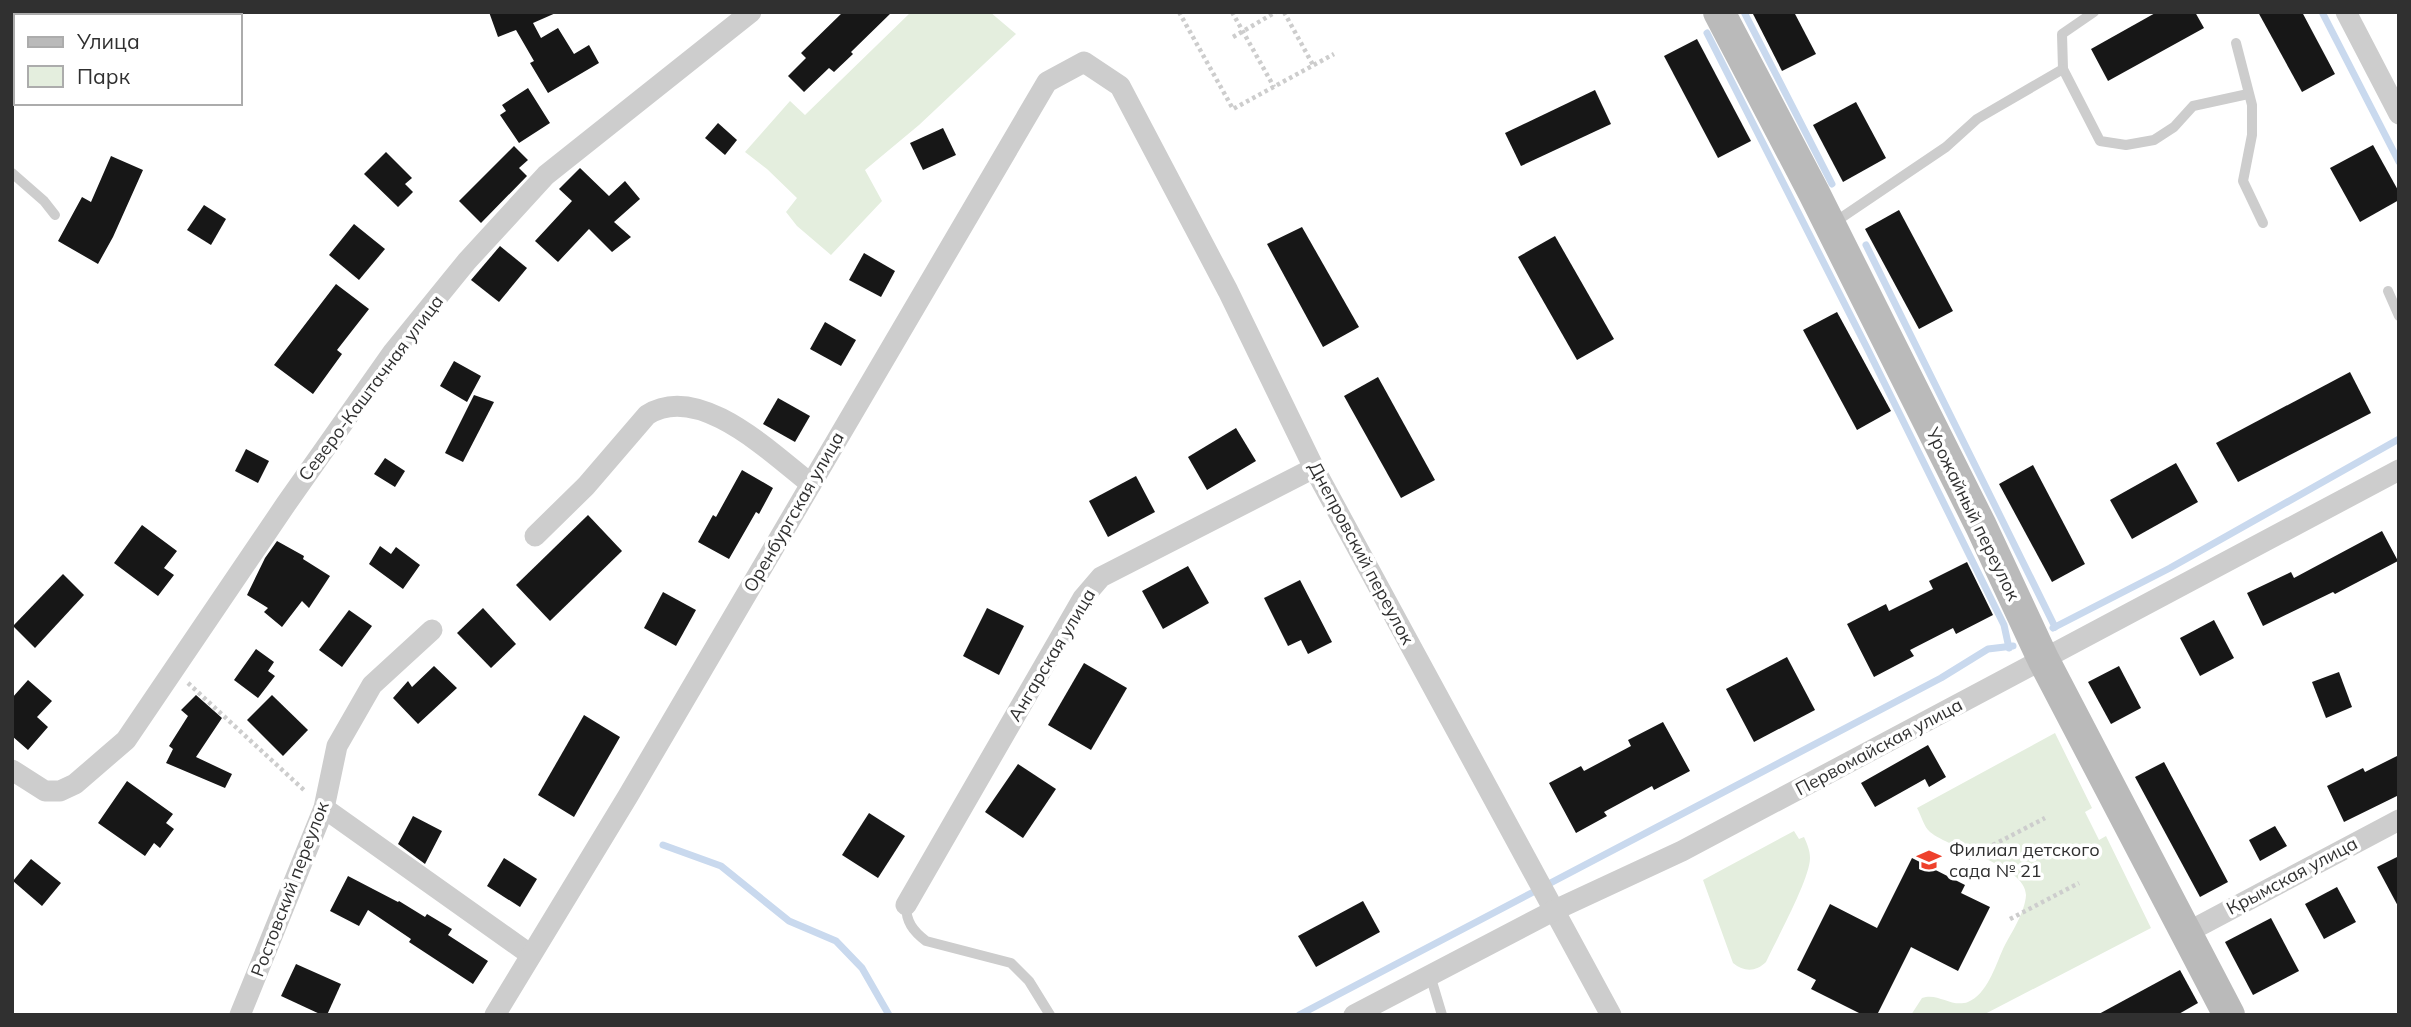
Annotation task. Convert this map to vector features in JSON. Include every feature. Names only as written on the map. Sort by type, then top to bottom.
[{"type":"street","name":"Северо-Каштачная улица","points":[[12,770],[46,791],[60,791],[75,784],[126,740],[393,352],[467,261],[546,175],[751,12]]},
{"type":"street","name":"Урожайный переулок","points":[[1719,12],[1830,225],[1981,526],[2043,659],[2186,933],[2223,1010]]},
{"type":"street","points":[[2346,12],[2399,114]]},
{"type":"street","name":"Оренбургская улица","points":[[495,1015],[635,784],[1047,82],[1084,62],[1120,86]]},
{"type":"street","name":"Днепровский переулок","points":[[1120,86],[1228,291],[1314,468],[1611,1015]]},
{"type":"street","points":[[535,536],[586,486],[647,415],[658,408],[677,406],[714,414],[742,431],[811,484]]},
{"type":"street","name":"Ангарская улица","points":[[906,905],[1083,598],[1101,577],[1314,468]]},
{"type":"street","name":"Первомайская улица","points":[[1354,1015],[1555,910],[1682,851],[2399,470]]},
{"type":"street","name":"Ростовский переулок","points":[[240,1015],[324,808],[337,746],[372,685],[432,630]]},
{"type":"street","points":[[324,808],[531,955]]},
{"type":"street","name":"Крымская улица","points":[[2186,933],[2399,820]]},
{"type":"lane","points":[[2094,12],[2062,34],[2063,69],[2101,141],[2126,145],[2154,141],[2174,127],[2193,106],[2248,94]]},
{"type":"lane","points":[[2236,43],[2252,105],[2252,135],[2243,181],[2263,223]]},
{"type":"lane","points":[[1830,225],[1946,147],[1977,119],[2063,69]]},
{"type":"lane","points":[[12,173],[44,201],[55,215]]},
{"type":"lane","points":[[2388,291],[2399,316]]},
{"type":"lane","points":[[906,905],[906,918],[916,933],[926,941],[1011,963],[1029,981],[1050,1015]]},
{"type":"lane","points":[[1430,975],[1442,1015]]},
{"type":"path","points":[[1179,12],[1233,109],[1334,54]]},
{"type":"path","points":[[1232,12],[1274,87]]},
{"type":"path","points":[[1233,37],[1276,12]]},
{"type":"path","points":[[1284,12],[1313,65]]},
{"type":"path","points":[[174,670],[324,808]]},
{"type":"path","points":[[1968,858],[2045,818]]},
{"type":"path","points":[[2010,919],[2079,883]]},
{"type":"green space","points":[[911,12],[990,12],[1016,34],[919,125],[865,170],[882,201],[831,255],[797,226],[786,212],[797,198],[745,152],[790,101],[805,115]]},
{"type":"green space","points":[[2055,733],[2092,808],[2085,812],[2099,840],[2106,836],[2151,928],[1983,1015],[1911,1015],[1922,998],[1934,997],[1962,1003],[1980,993],[1990,979],[2020,916],[2026,895],[2023,884],[2001,866],[1930,832],[1917,808]]},
{"type":"green space","points":[[1794,831],[1799,839],[1804,837],[1809,852],[1809,868],[1805,880],[1766,962],[1750,970],[1741,968],[1733,963],[1703,880]]},
{"type":"building","points":[[489,12],[558,12],[533,23],[541,38],[558,28],[574,54],[589,45],[599,63],[548,93],[530,63],[534,61],[516,30],[498,37]]},
{"type":"building","points":[[843,12],[892,12],[834,72],[829,68],[804,92],[788,76],[806,58],[801,53]]},
{"type":"building","points":[[1752,12],[1794,12],[1816,54],[1782,71]]},
{"type":"building","points":[[2157,12],[2195,12],[2204,28],[2108,81],[2091,49]]},
{"type":"building","points":[[2258,12],[2302,12],[2335,74],[2302,92]]},
{"type":"building","points":[[1697,39],[1751,141],[1718,158],[1664,56]]},
{"type":"building","points":[[528,88],[550,123],[519,143],[500,115],[506,111],[502,105]]},
{"type":"building","points":[[1595,90],[1611,124],[1521,166],[1505,133]]},
{"type":"building","points":[[1856,102],[1886,158],[1843,182],[1813,125]]},
{"type":"building","points":[[718,123],[737,140],[725,155],[705,138]]},
{"type":"building","points":[[943,128],[956,155],[923,170],[910,143]]},
{"type":"building","points":[[2373,145],[2399,192],[2399,200],[2360,222],[2330,168]]},
{"type":"building","points":[[514,146],[528,160],[519,168],[527,176],[481,223],[459,201]]},
{"type":"building","points":[[386,152],[412,178],[405,184],[413,192],[398,207],[364,174]]},
{"type":"building","points":[[111,156],[143,170],[98,264],[58,241],[82,197],[91,202]]},
{"type":"building","points":[[580,168],[609,196],[625,181],[640,199],[614,222],[631,237],[612,252],[589,229],[558,262],[535,241],[572,201],[559,189]]},
{"type":"building","points":[[204,205],[226,219],[211,245],[187,230]]},
{"type":"building","points":[[1899,210],[1953,311],[1919,329],[1865,229]]},
{"type":"building","points":[[354,224],[385,249],[359,280],[329,255]]},
{"type":"building","points":[[1302,227],[1359,327],[1323,347],[1267,244]]},
{"type":"building","points":[[1555,236],[1614,339],[1577,360],[1518,257]]},
{"type":"building","points":[[500,246],[527,268],[499,302],[471,280]]},
{"type":"building","points":[[864,253],[895,271],[881,297],[849,280]]},
{"type":"building","points":[[336,284],[369,309],[337,350],[342,354],[313,394],[274,365]]},
{"type":"building","points":[[1837,312],[1891,411],[1857,430],[1803,330]]},
{"type":"building","points":[[825,322],[856,340],[841,366],[810,349]]},
{"type":"building","points":[[454,361],[481,376],[467,402],[440,386]]},
{"type":"building","points":[[2350,372],[2371,413],[2238,482],[2216,443]]},
{"type":"building","points":[[1378,377],[1435,480],[1401,498],[1344,396]]},
{"type":"building","points":[[474,395],[494,402],[463,462],[445,453]]},
{"type":"building","points":[[778,398],[810,416],[795,442],[763,424]]},
{"type":"building","points":[[1236,428],[1256,461],[1207,490],[1188,457]]},
{"type":"building","points":[[246,449],[269,461],[258,483],[235,471]]},
{"type":"building","points":[[385,458],[405,471],[395,487],[374,474]]},
{"type":"building","points":[[2176,463],[2198,502],[2132,539],[2110,500]]},
{"type":"building","points":[[2033,465],[2085,564],[2052,582],[1999,484]]},
{"type":"building","points":[[742,470],[773,488],[729,559],[698,542],[713,515],[716,517]]},
{"type":"building","points":[[1136,476],[1155,512],[1108,537],[1089,501]]},
{"type":"building","points":[[588,515],[622,551],[550,621],[516,585]]},
{"type":"building","points":[[142,525],[177,551],[164,568],[174,575],[158,596],[114,563]]},
{"type":"building","points":[[2382,531],[2398,561],[2335,594],[2333,592],[2263,626],[2247,593],[2291,572],[2294,578]]},
{"type":"building","points":[[277,541],[304,556],[303,559],[330,576],[309,608],[302,601],[282,627],[264,612],[268,608],[247,595],[265,558]]},
{"type":"building","points":[[380,546],[391,554],[396,547],[420,565],[403,589],[369,564]]},
{"type":"building","points":[[1967,562],[1993,615],[1956,634],[1953,628],[1910,650],[1914,656],[1874,677],[1847,624],[1886,604],[1889,611],[1933,589],[1929,581]]},
{"type":"building","points":[[1188,566],[1209,603],[1163,629],[1142,591]]},
{"type":"building","points":[[63,574],[84,595],[35,648],[13,626]]},
{"type":"building","points":[[1300,580],[1332,642],[1308,654],[1301,640],[1288,646],[1264,598]]},
{"type":"building","points":[[663,592],[696,610],[676,646],[644,628]]},
{"type":"building","points":[[483,608],[516,644],[491,668],[457,633]]},
{"type":"building","points":[[987,608],[1024,626],[999,675],[963,656]]},
{"type":"building","points":[[349,610],[372,626],[342,667],[319,650]]},
{"type":"building","points":[[2214,620],[2234,658],[2200,676],[2180,638]]},
{"type":"building","points":[[256,649],[274,662],[268,671],[275,676],[258,698],[234,680]]},
{"type":"building","points":[[1787,657],[1815,710],[1754,742],[1726,689]]},
{"type":"building","points":[[1084,663],[1127,688],[1091,750],[1048,725]]},
{"type":"building","points":[[434,666],[457,688],[418,724],[393,698],[408,681],[412,687]]},
{"type":"building","points":[[2119,666],[2141,708],[2111,724],[2088,682]]},
{"type":"building","points":[[2339,672],[2352,707],[2326,718],[2312,682]]},
{"type":"building","points":[[28,680],[52,701],[37,717],[48,727],[28,750],[12,736],[12,698]]},
{"type":"building","points":[[196,695],[222,718],[196,757],[232,774],[225,788],[166,763],[173,749],[169,746],[188,716],[181,710]]},
{"type":"building","points":[[272,695],[308,730],[283,756],[247,720]]},
{"type":"building","points":[[584,715],[620,737],[574,817],[538,795]]},
{"type":"building","points":[[1663,722],[1690,771],[1654,790],[1652,786],[1604,812],[1607,816],[1576,833],[1549,783],[1581,766],[1584,771],[1631,746],[1628,740]]},
{"type":"building","points":[[1928,745],[1946,777],[1929,787],[1925,779],[1875,807],[1861,783]]},
{"type":"building","points":[[2399,755],[2399,795],[2344,822],[2327,786],[2363,768],[2365,772]]},
{"type":"building","points":[[2164,762],[2228,882],[2200,897],[2135,777]]},
{"type":"building","points":[[1018,764],[1056,789],[1023,838],[985,812]]},
{"type":"building","points":[[127,781],[173,814],[166,823],[174,829],[160,848],[154,843],[145,856],[98,823]]},
{"type":"building","points":[[869,813],[905,836],[878,878],[842,855]]},
{"type":"building","points":[[413,816],[442,831],[425,864],[398,844]]},
{"type":"building","points":[[2275,826],[2287,846],[2260,861],[2249,840]]},
{"type":"building","points":[[2399,856],[2399,908],[2377,867]]},
{"type":"building","points":[[504,858],[537,879],[520,907],[487,886]]},
{"type":"building","points":[[1912,858],[1965,885],[1961,893],[1990,907],[1958,971],[1911,947],[1877,1015],[1863,1015],[1811,989],[1816,980],[1797,970],[1830,904],[1877,928]]},
{"type":"building","points":[[31,859],[61,883],[42,906],[13,881]]},
{"type":"building","points":[[348,876],[452,929],[448,935],[488,961],[473,984],[409,942],[411,939],[368,910],[359,926],[330,911]]},
{"type":"building","points":[[2337,887],[2356,922],[2324,939],[2305,904]]},
{"type":"building","points":[[1363,901],[1380,932],[1316,967],[1298,936]]},
{"type":"building","points":[[2271,918],[2299,971],[2253,995],[2225,942]]},
{"type":"building","points":[[296,964],[341,984],[327,1015],[281,996]]},
{"type":"building","points":[[2180,970],[2198,1003],[2177,1015],[2097,1015]]},
{"type":"waterway","points":[[1744,12],[1832,184]]},
{"type":"waterway","points":[[2322,12],[2399,162]]},
{"type":"waterway","points":[[1707,33],[2004,625],[2009,648]]},
{"type":"waterway","points":[[1866,245],[2055,627]]},
{"type":"waterway","points":[[2053,628],[2170,568],[2399,439]]},
{"type":"waterway","points":[[1299,1015],[1941,678],[1988,649],[2013,646]]},
{"type":"waterway","points":[[663,845],[721,866],[789,921],[836,941],[862,968],[889,1015]]},
{"type":"place","name":"Филиал детского сада № 21","points":[[1929,860]]}]
